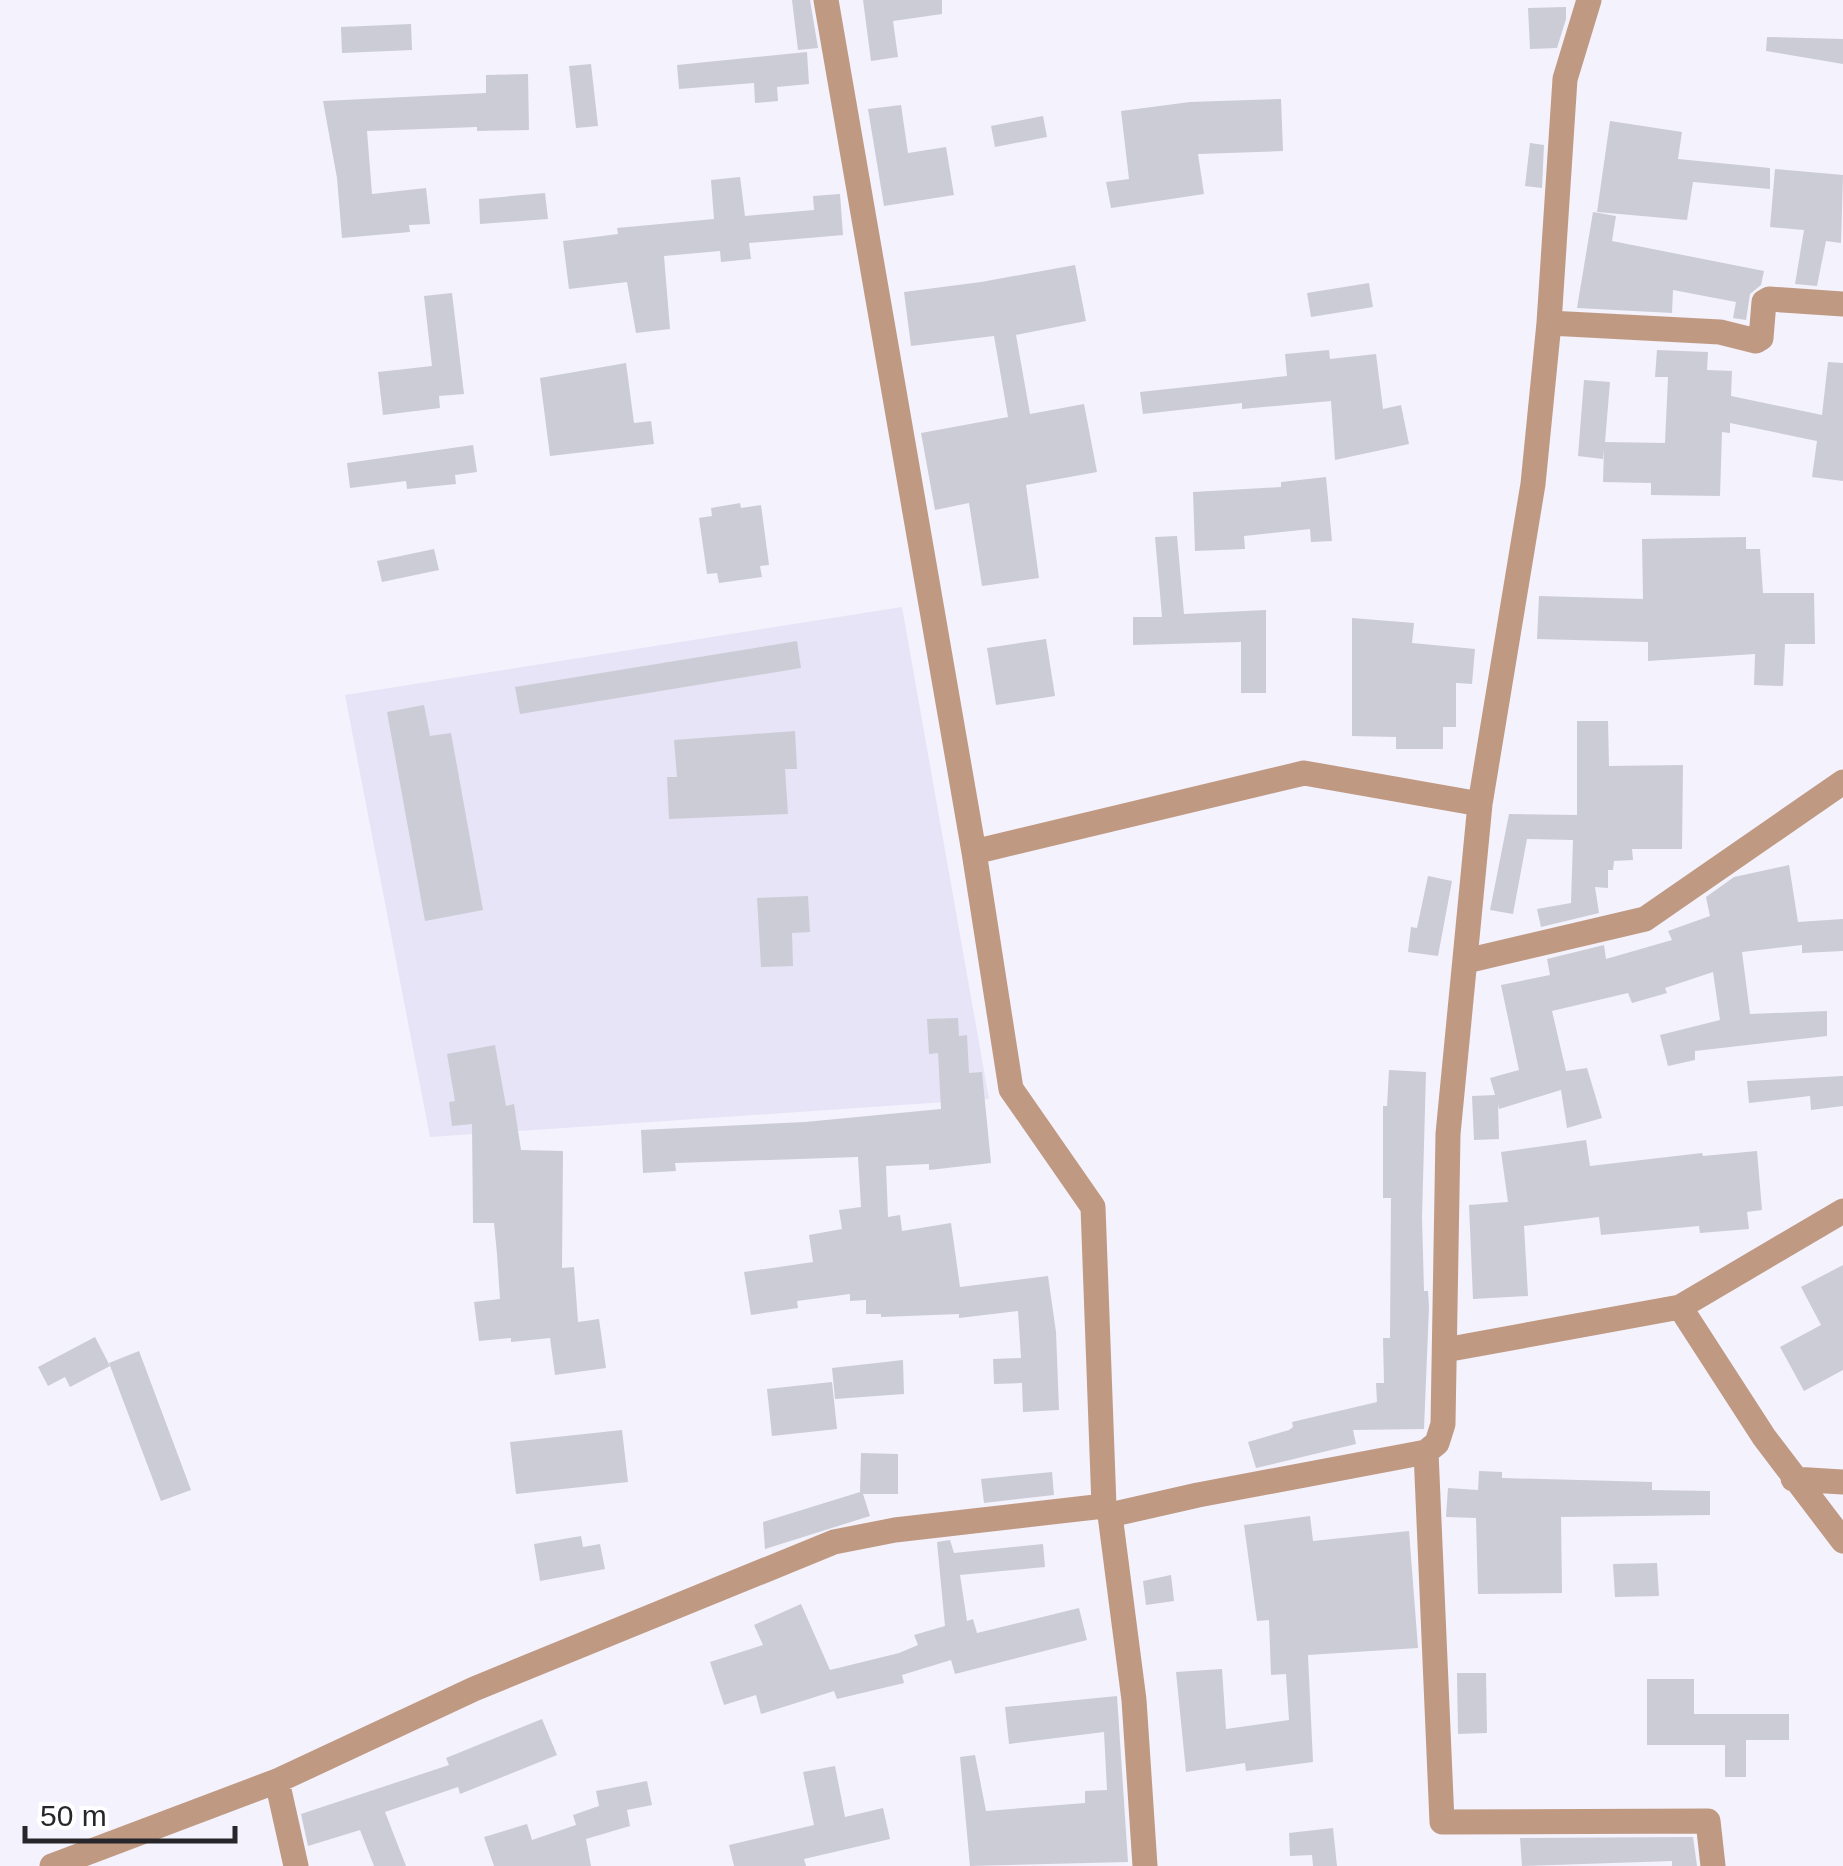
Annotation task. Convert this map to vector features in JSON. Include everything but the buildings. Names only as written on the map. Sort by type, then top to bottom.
[{"type":"street","points":[[826,0],[974,852],[1011,1088],[1093,1207],[1107,1510],[1134,1700],[1145,1866]]},
{"type":"street","points":[[52,1866],[277,1781],[474,1689],[834,1542],[895,1530],[1107,1510],[1198,1495],[1426,1452],[1437,1442],[1443,1424],[1448,1134],[1480,804],[1533,484],[1549,323],[1565,79],[1589,0]]},
{"type":"street","points":[[1549,323],[1720,332],[1756,341],[1761,338],[1764,302],[1769,299],[1843,304]]},
{"type":"street","points":[[974,852],[1304,773],[1480,804]]},
{"type":"street","points":[[1466,961],[1645,919],[1843,782]]},
{"type":"street","points":[[1445,1350],[1680,1307],[1843,1212]]},
{"type":"street","points":[[1680,1307],[1793,1479],[1843,1541]]},
{"type":"street","points":[[1426,1452],[1442,1822],[1708,1821],[1712,1866]]},
{"type":"street","points":[[1793,1479],[1843,1482]]},
{"type":"street","points":[[277,1781],[296,1866]]},
{"type":"shaded area","points":[[902,607],[989,1099],[430,1137],[345,695]]}]
